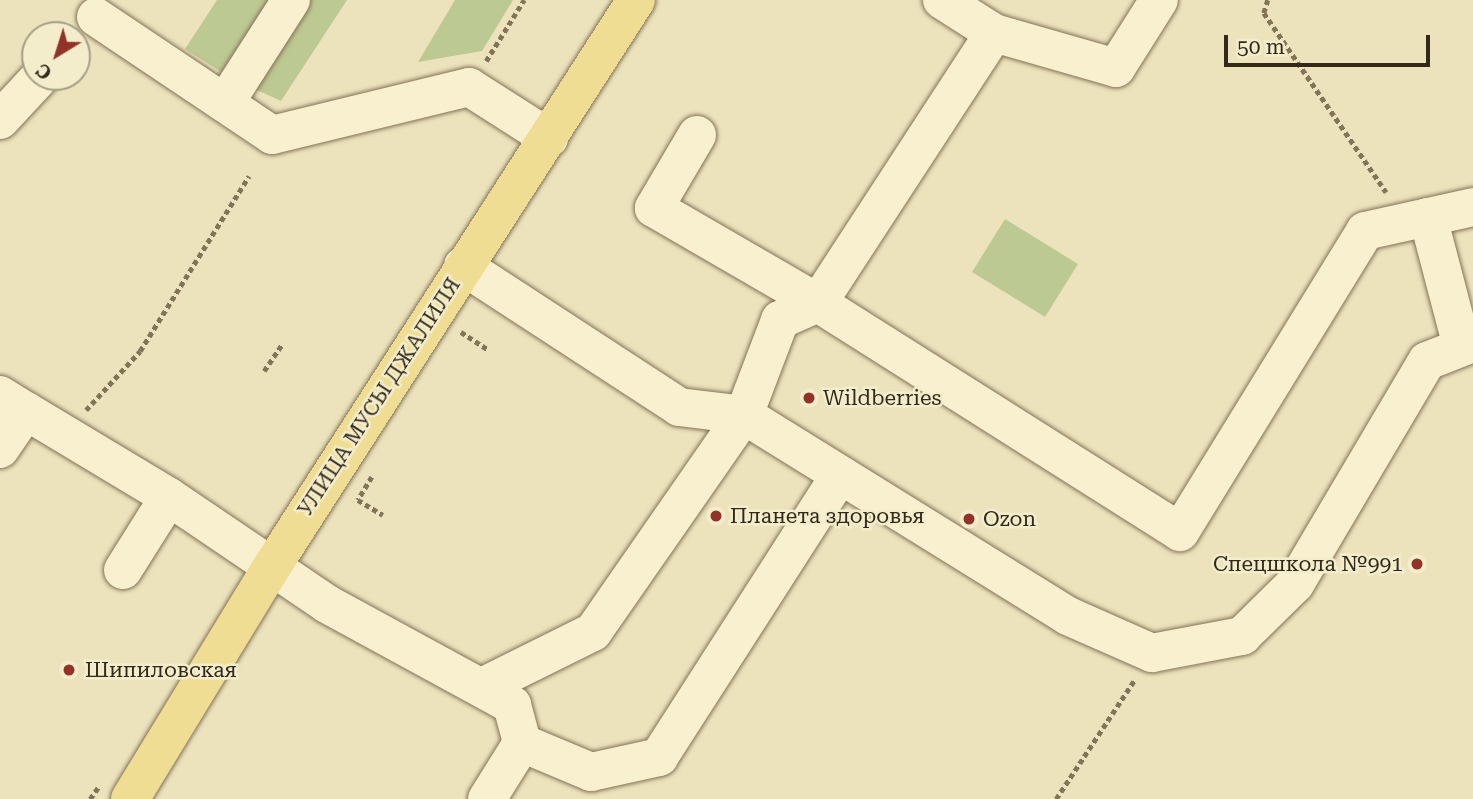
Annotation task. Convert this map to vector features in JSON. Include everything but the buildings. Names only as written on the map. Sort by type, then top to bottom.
[{"type":"main road","name":"УЛИЦА МУСЫ ДЖАЛИЛЯ","points":[[130,799],[271,568],[636,0]]},
{"type":"lane","points":[[225,103],[291,0]]},
{"type":"lane","points":[[944,0],[994,33],[1116,68],[1159,0]]},
{"type":"lane","points":[[92,18],[272,135],[470,87],[549,138]]},
{"type":"lane","points":[[482,687],[593,632],[744,415],[780,320],[818,303],[994,33]]},
{"type":"lane","points":[[0,120],[27,91]]},
{"type":"lane","points":[[697,135],[654,208],[818,303],[1180,532],[1365,231],[1473,207]]},
{"type":"lane","points":[[463,267],[679,407],[744,415],[1068,616],[1152,653],[1242,636],[1295,584],[1427,361],[1467,345],[1417,220]]},
{"type":"lane","points":[[0,449],[13,403],[169,497],[327,604],[512,705],[522,744],[487,799]]},
{"type":"lane","points":[[522,744],[591,772],[659,757],[840,475]]},
{"type":"lane","points":[[123,570],[169,497]]},
{"type":"path","points":[[470,87],[524,0]]},
{"type":"path","points":[[1268,0],[1264,13],[1417,220]]},
{"type":"path","points":[[64,433],[141,351],[249,176]]},
{"type":"path","points":[[264,371],[282,344]]},
{"type":"path","points":[[365,489],[358,500],[383,515]]},
{"type":"path","points":[[1056,799],[1152,653]]},
{"type":"green space","points":[[217,0],[279,0],[229,77],[185,49]]},
{"type":"green space","points":[[305,0],[347,0],[281,101],[248,86]]},
{"type":"green space","points":[[455,0],[513,0],[482,51],[418,62]]},
{"type":"green space","points":[[1005,219],[1078,264],[1045,317],[972,272]]},
{"type":"place","name":"Wildberries","points":[[809,398]]},
{"type":"place","name":"Планета здоровья","points":[[716,516]]},
{"type":"place","name":"Ozon","points":[[969,519]]},
{"type":"place","name":"Спецшкола №991","points":[[1417,564]]},
{"type":"place","name":"Шипиловская","points":[[69,670]]}]
